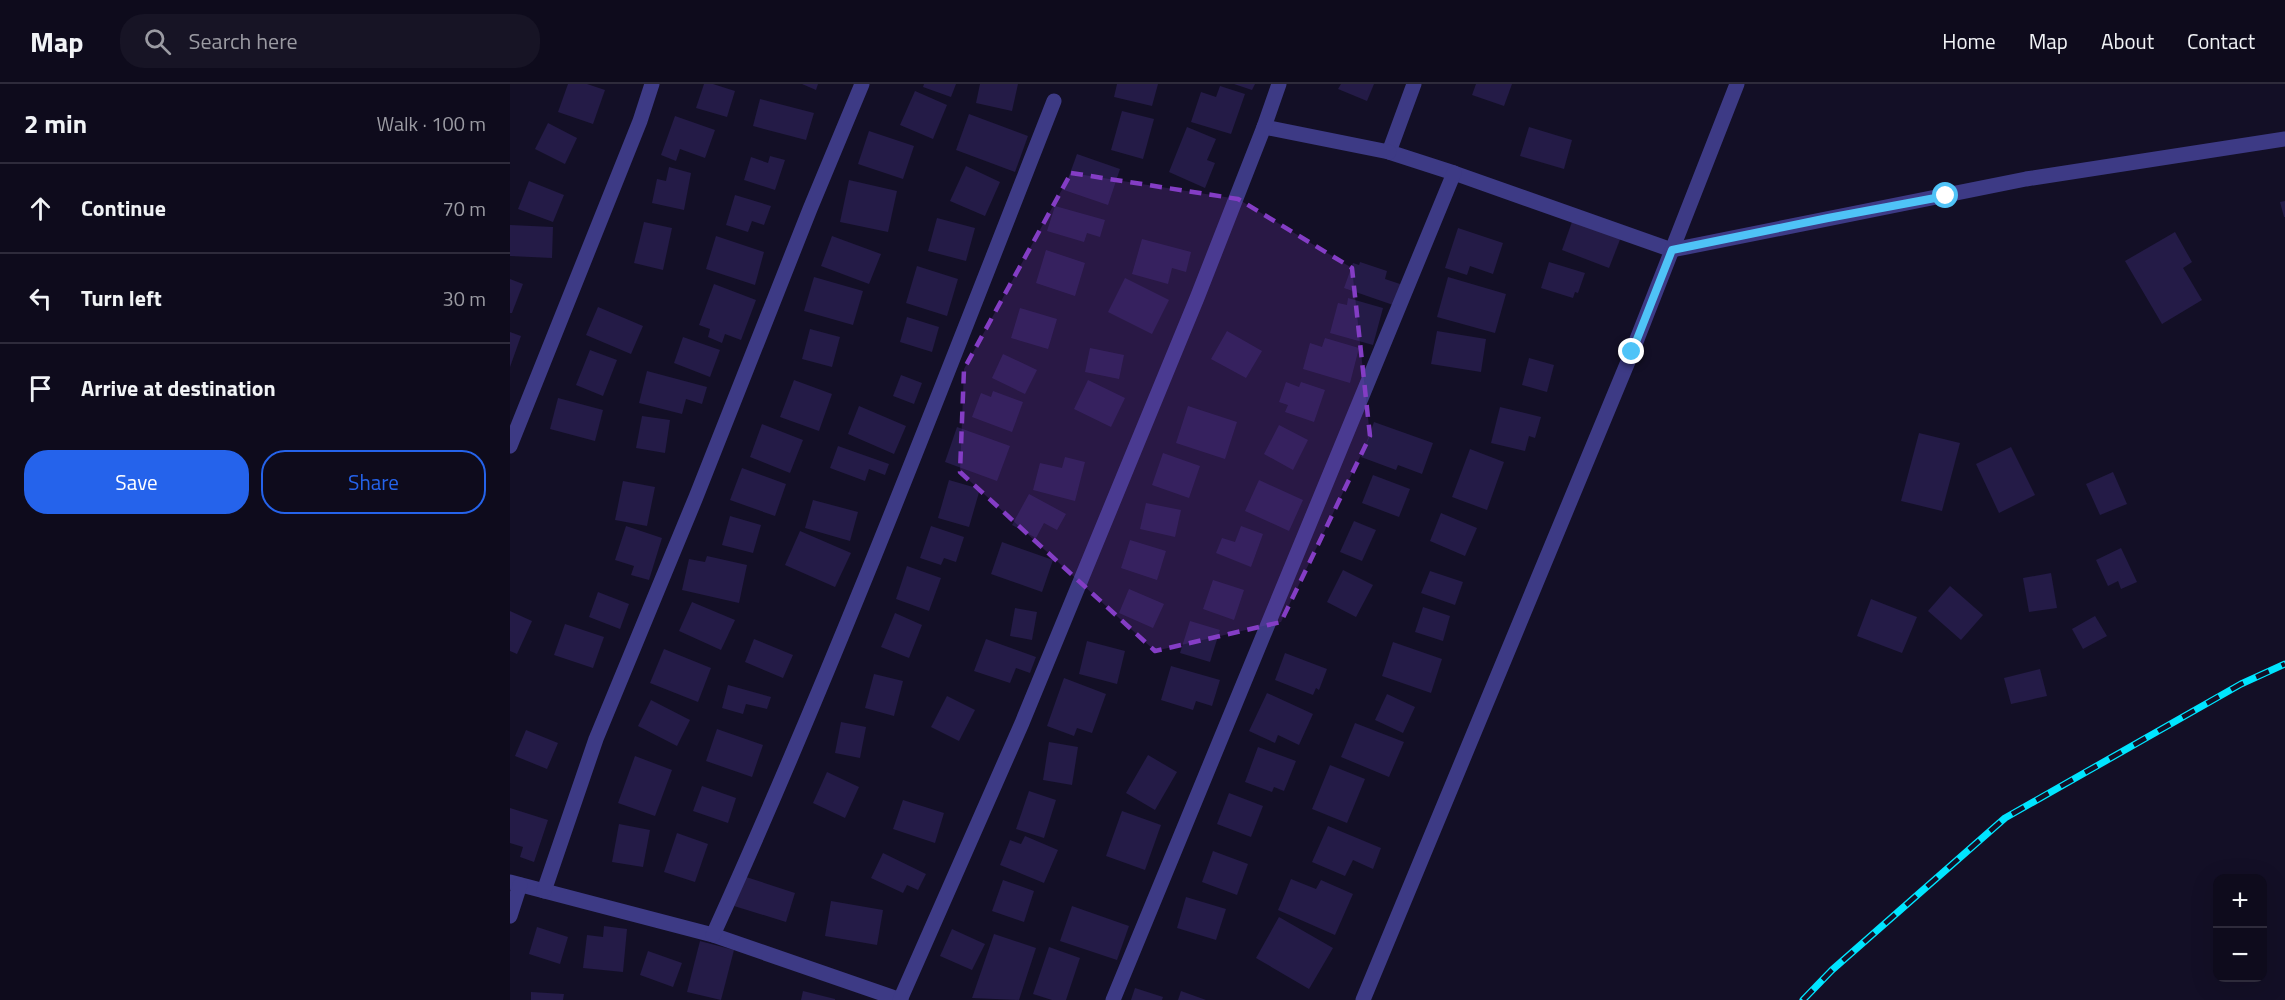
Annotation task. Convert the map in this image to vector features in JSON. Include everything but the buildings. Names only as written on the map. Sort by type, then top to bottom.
[{"type":"street","points":[[510,446],[640,121],[652,84]]},
{"type":"street","points":[[544,891],[596,739],[862,84]]},
{"type":"street","points":[[510,916],[515,883],[713,935],[901,1000],[1022,723],[1188,320],[1279,84]]},
{"type":"street","points":[[1389,152],[1414,84]]},
{"type":"street","points":[[1363,1000],[1632,352],[1737,84]]},
{"type":"street","points":[[713,935],[771,806],[858,598],[1054,101]]},
{"type":"street","points":[[1264,127],[1389,152],[1672,250],[2026,179],[2285,139]]},
{"type":"street","points":[[1113,1000],[1454,173]]},
{"type":"highlighted area","points":[[1071,173],[1238,199],[1352,268],[1370,436],[1281,622],[1155,651],[960,472],[964,369]]},
{"type":"railway","points":[[1803,1000],[1832,970],[2005,818],[2241,684],[2285,664]]},
{"type":"route","points":[[1632,352],[1672,250],[1946,196]]}]
